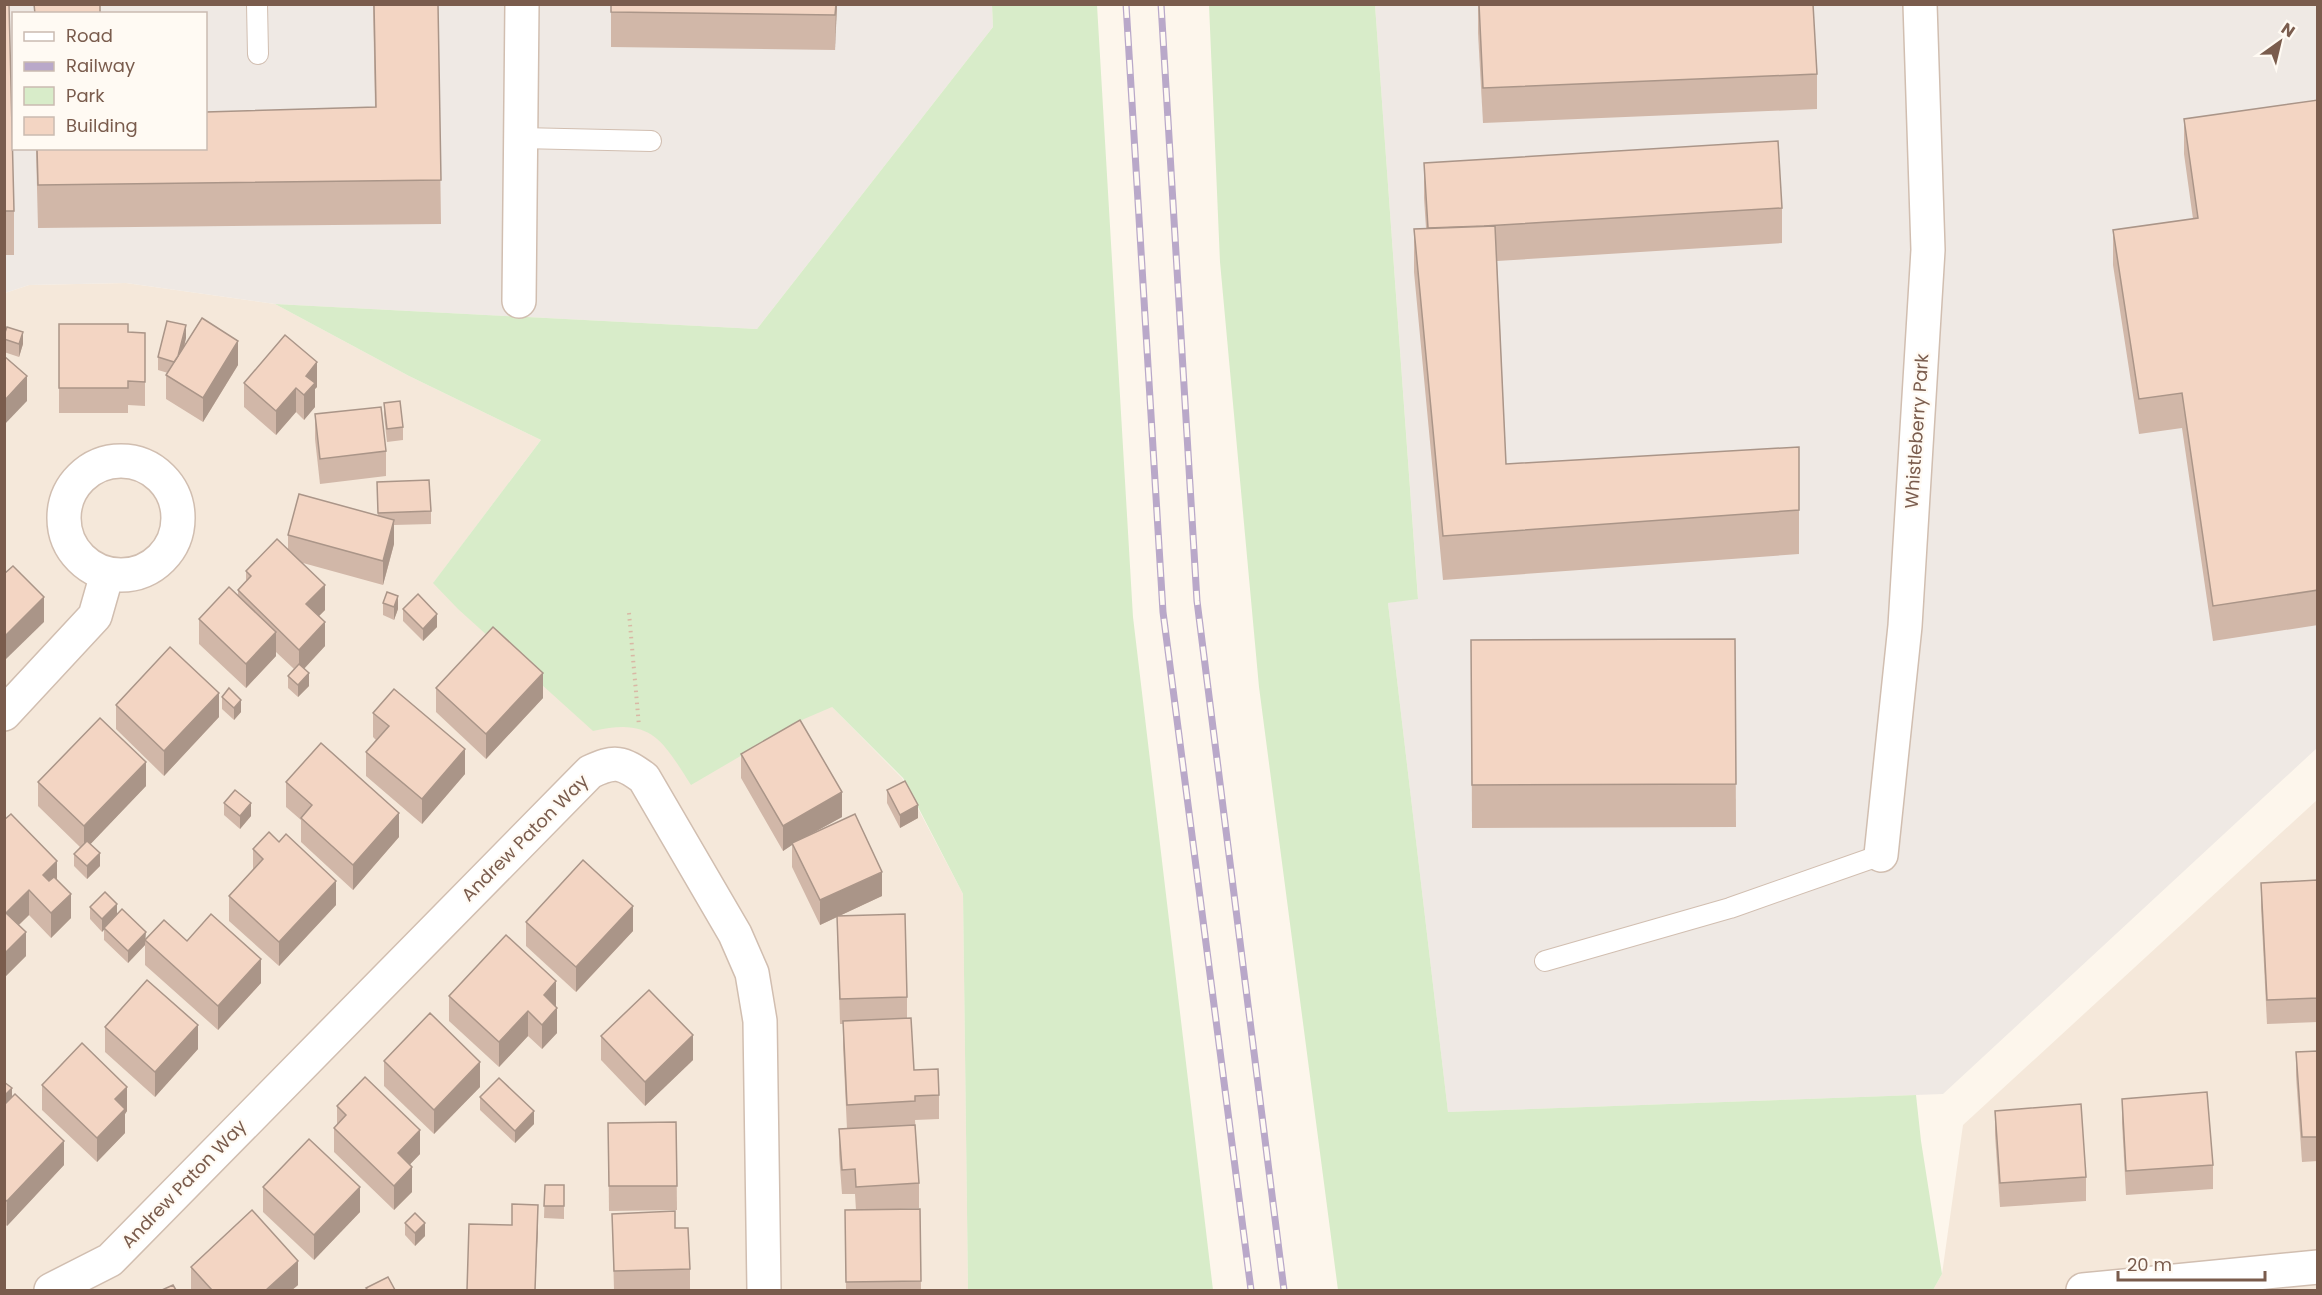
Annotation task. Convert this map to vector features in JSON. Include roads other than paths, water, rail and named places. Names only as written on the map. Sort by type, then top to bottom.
[{"type":"street","points":[[519,301],[522,4]]},
{"type":"street","name":"Whistleberry Park","points":[[1881,855],[1905,626],[1928,250],[1920,4]]},
{"type":"street","points":[[4,714],[95,616],[107,574]]},
{"type":"street","name":"Andrew Paton Way","points":[[51,1290],[110,1260],[590,772],[608,763],[629,766],[644,778],[735,934],[752,973],[760,1021],[764,1290]]},
{"type":"street","points":[[2083,1290],[2318,1267]]},
{"type":"lane","points":[[257,4],[258,54]]},
{"type":"lane","points":[[520,138],[651,141]]},
{"type":"lane","points":[[1545,961],[1730,908],[1881,855]]},
{"type":"railway","points":[[1126,4],[1163,612],[1251,1290]]},
{"type":"railway","points":[[1161,4],[1197,601],[1284,1290]]}]
